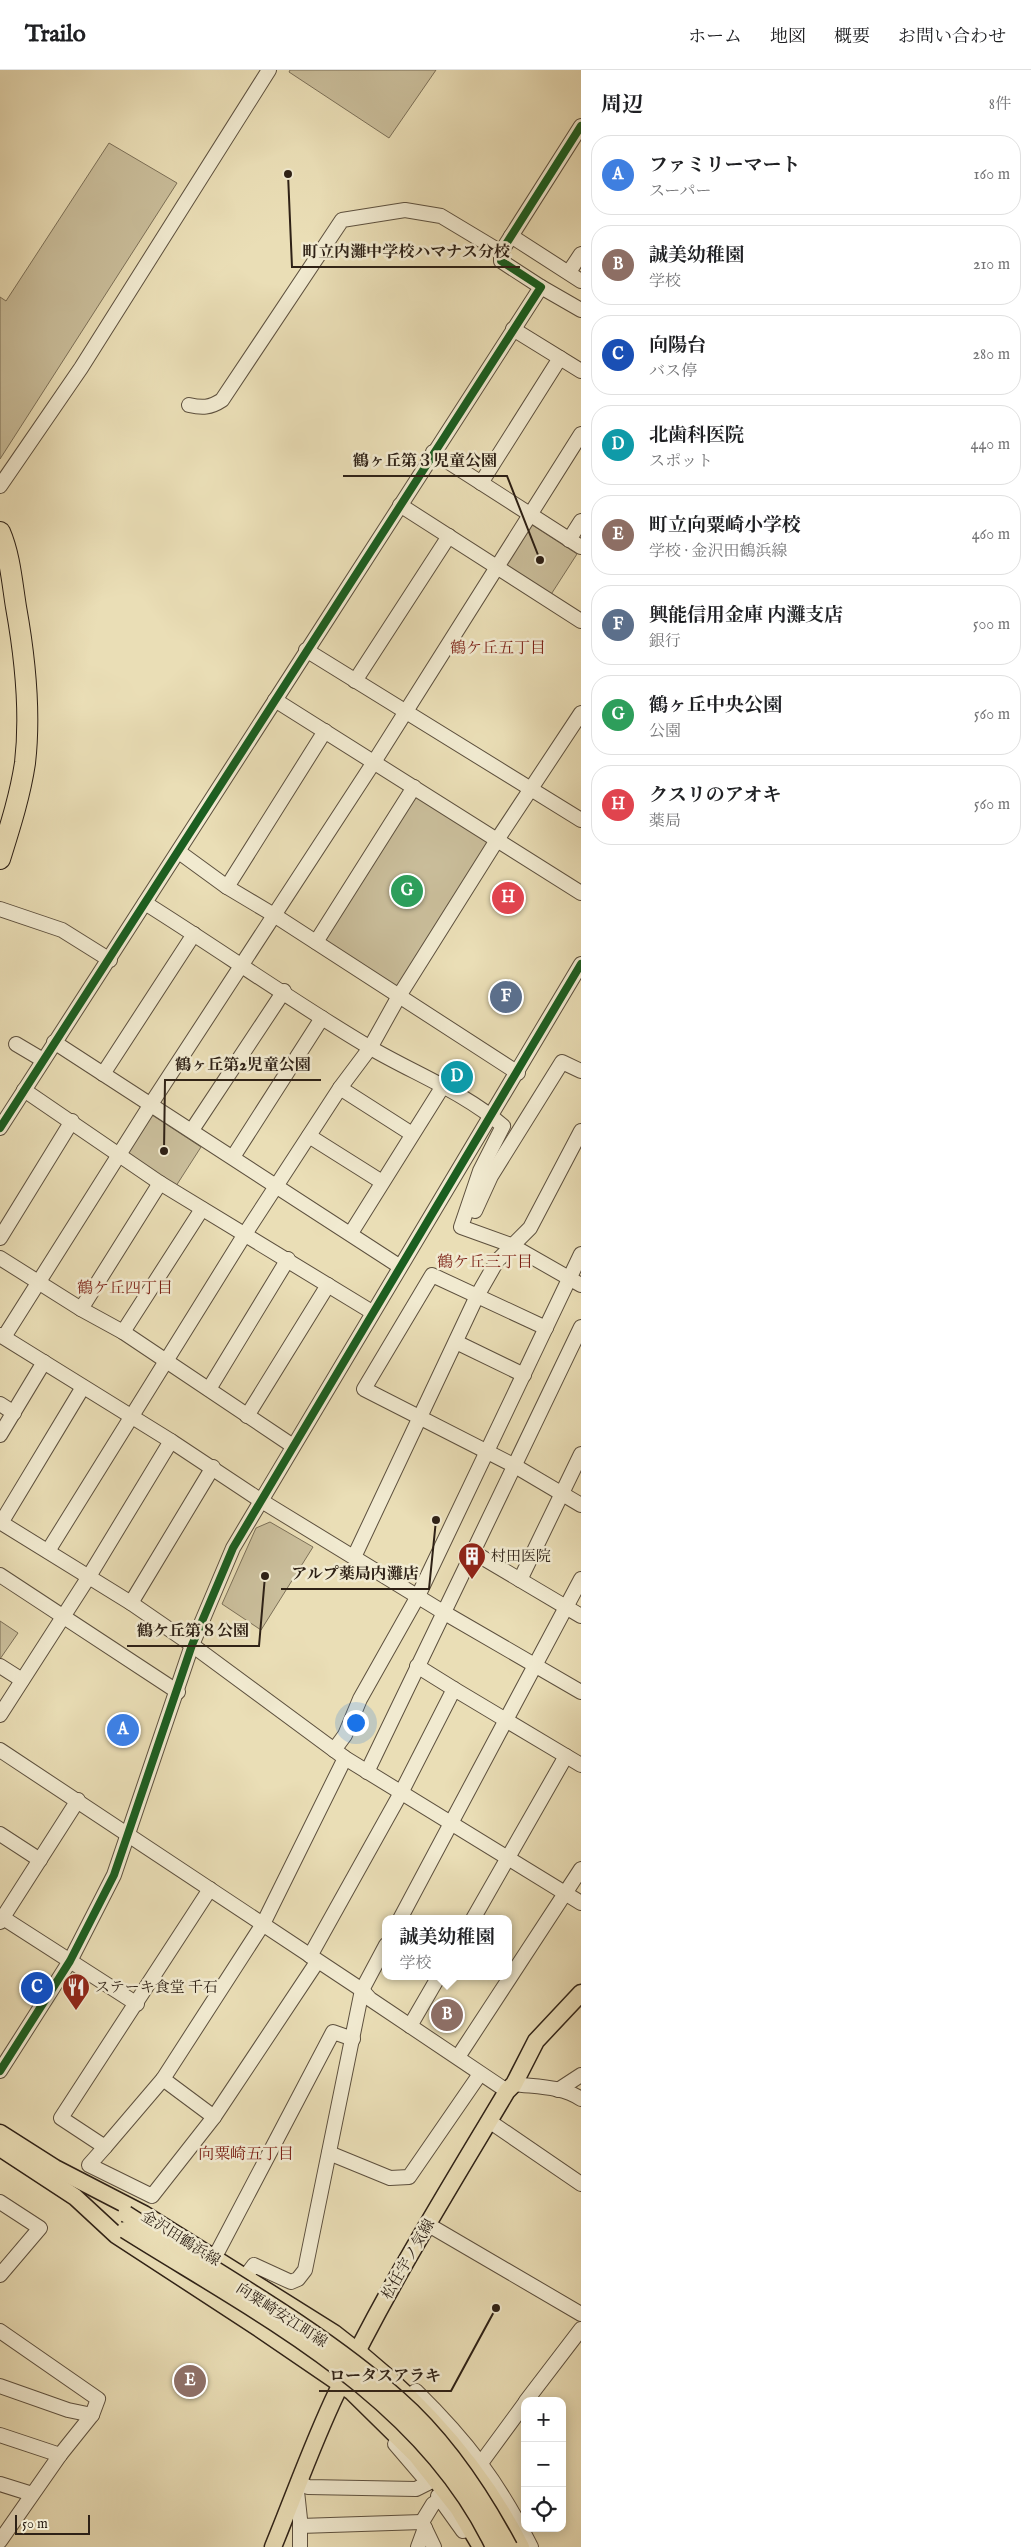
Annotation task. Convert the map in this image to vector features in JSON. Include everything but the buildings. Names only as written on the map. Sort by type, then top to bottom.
[{"type":"highway","points":[[0,859],[18,800],[25,762],[27,723],[21,636],[11,570],[1,535]]},
{"type":"main road","name":"松任宇ノ気線","points":[[274,2547],[341,2384],[427,2224],[536,2041],[581,1992]]},
{"type":"main road","name":"金沢田鶴浜線","points":[[0,2133],[55,2168],[144,2214],[334,2333],[358,2351],[391,2378],[449,2438],[485,2484],[521,2547]]},
{"type":"main road","points":[[0,2148],[75,2197],[116,2235],[249,2321],[341,2384],[390,2428],[416,2455],[458,2508],[481,2547]]},
{"type":"main road","name":"向粟崎安江町線","points":[[55,2168],[313,2334],[400,2400],[434,2436],[463,2472],[491,2513],[510,2547]]},
{"type":"main road","name":"向粟崎安江町線","points":[[75,2197],[262,2316],[356,2380],[412,2430],[467,2500],[494,2547]]},
{"type":"street","points":[[0,486],[81,368],[269,70]]},
{"type":"street","points":[[581,126],[501,252],[501,261],[581,310]]},
{"type":"street","points":[[189,406],[201,408],[212,406],[222,400],[342,220],[404,210],[441,216],[501,252]]},
{"type":"street","points":[[511,236],[581,281]]},
{"type":"street","points":[[569,272],[581,254]]},
{"type":"street","points":[[0,1128],[54,1042],[110,960],[306,650],[541,287]]},
{"type":"street","points":[[513,329],[581,371]]},
{"type":"street","points":[[481,483],[560,358]]},
{"type":"street","points":[[581,434],[374,762],[151,1104],[39,1283],[2,1336],[171,1441],[260,1500],[443,1612],[581,1692]]},
{"type":"street","points":[[433,452],[575,543],[581,521]]},
{"type":"street","points":[[400,505],[581,620]]},
{"type":"street","points":[[355,681],[449,536]]},
{"type":"street","points":[[306,650],[581,820]]},
{"type":"street","points":[[275,700],[581,893]]},
{"type":"street","points":[[48,1551],[245,1234],[340,1088],[370,1048],[399,996],[497,840],[581,713]]},
{"type":"street","points":[[227,886],[325,731]]},
{"type":"street","points":[[316,942],[414,787]]},
{"type":"street","points":[[179,852],[227,886],[518,1073]]},
{"type":"street","points":[[145,903],[370,1048],[443,1086],[490,1115],[503,1126],[480,1171],[461,1227],[510,1245],[575,1281]]},
{"type":"street","points":[[0,909],[62,930],[110,960]]},
{"type":"street","points":[[103,1074],[194,934]]},
{"type":"street","points":[[0,2070],[70,1961],[114,1876],[178,1692],[192,1646],[232,1548],[399,1266],[490,1115],[518,1073],[581,964]]},
{"type":"street","points":[[192,1130],[284,991]]},
{"type":"street","points":[[233,1157],[322,1018]]},
{"type":"street","points":[[54,1042],[276,1186],[351,1232],[399,1266]]},
{"type":"street","points":[[16,1044],[43,1060]]},
{"type":"street","points":[[467,1229],[491,1176],[562,1062],[581,1071]]},
{"type":"street","points":[[351,1232],[443,1086]]},
{"type":"street","points":[[340,1088],[412,1134]]},
{"type":"street","points":[[24,1090],[72,1121],[160,1183],[288,1259],[372,1312]]},
{"type":"street","points":[[0,1238],[72,1121]]},
{"type":"street","points":[[354,1557],[477,1296],[497,1261],[510,1245],[530,1228],[581,1131]]},
{"type":"street","points":[[309,1136],[382,1182]]},
{"type":"street","points":[[81,1309],[160,1183]]},
{"type":"street","points":[[123,1332],[202,1209]]},
{"type":"street","points":[[454,1689],[314,1959],[214,2117],[152,2196],[89,2165],[163,2079],[263,1924],[340,1754],[345,1734],[360,1699],[418,1596],[546,1328],[575,1281],[581,1254]]},
{"type":"street","points":[[0,1258],[81,1309],[123,1332],[293,1446]]},
{"type":"street","points":[[209,1389],[288,1259]]},
{"type":"street","points":[[546,1328],[432,1275],[364,1389],[515,1466],[581,1505]]},
{"type":"street","points":[[247,1416],[328,1285]]},
{"type":"street","points":[[367,1772],[581,1327]]},
{"type":"street","points":[[456,1342],[524,1375]]},
{"type":"street","points":[[0,1436],[44,1362]]},
{"type":"street","points":[[83,1387],[1,1522],[130,1603],[367,1772],[402,1791],[581,1903]]},
{"type":"street","points":[[0,1404],[14,1413]]},
{"type":"street","points":[[0,1715],[88,1578],[171,1441]]},
{"type":"street","points":[[520,1580],[581,1454]]},
{"type":"street","points":[[130,1603],[213,1468]]},
{"type":"street","points":[[473,1552],[581,1616]]},
{"type":"street","points":[[0,1575],[178,1692]]},
{"type":"street","points":[[402,1915],[581,1579]]},
{"type":"street","points":[[0,1666],[22,1680]]},
{"type":"street","points":[[417,1666],[581,1765]]},
{"type":"street","points":[[0,1750],[362,1990],[370,1999],[458,2057],[480,2074],[510,2087],[558,2090],[574,2094],[581,2099]]},
{"type":"street","points":[[475,1915],[566,1756]]},
{"type":"street","points":[[78,1800],[1,1919],[136,2004]]},
{"type":"street","points":[[0,1834],[40,1860]]},
{"type":"street","points":[[512,1976],[581,1869]]},
{"type":"street","points":[[105,2147],[61,2118],[210,1889]]},
{"type":"street","points":[[245,2277],[251,2267],[258,2265],[292,2282],[302,2276],[306,2270],[362,1990],[382,1952]]},
{"type":"street","points":[[410,2026],[437,1980]]},
{"type":"street","points":[[458,2057],[509,1980]]},
{"type":"street","points":[[218,2251],[333,2032],[353,2039]]},
{"type":"street","points":[[329,2153],[390,2178],[409,2177],[480,2074]]},
{"type":"street","points":[[558,2090],[581,2074]]},
{"type":"street","points":[[163,2079],[214,2117]]},
{"type":"street","points":[[489,2121],[581,2184]]},
{"type":"street","points":[[0,2202],[40,2228],[0,2275]]},
{"type":"street","points":[[427,2224],[581,2314]]},
{"type":"street","points":[[530,2397],[581,2329]]},
{"type":"street","points":[[0,2331],[98,2399],[92,2415],[60,2455],[0,2541]]},
{"type":"street","points":[[0,2386],[68,2410],[92,2415]]},
{"type":"street","points":[[409,2396],[416,2391],[454,2428],[481,2463],[510,2506],[530,2547]]},
{"type":"street","points":[[481,2463],[521,2409]]},
{"type":"street","points":[[390,2428],[386,2434],[441,2499],[472,2547]]},
{"type":"street","points":[[0,2435],[60,2455]]},
{"type":"street","points":[[300,2547],[298,2487],[416,2489],[428,2483]]},
{"type":"street","points":[[0,2484],[32,2494]]},
{"type":"street","points":[[418,2547],[423,2525],[433,2504],[441,2499]]},
{"type":"street","points":[[300,2526],[423,2525]]},
{"type":"street","points":[[423,2525],[434,2547]]},
{"type":"shaded area","points":[[290,70],[436,70],[389,138],[289,72]]},
{"type":"shaded area","points":[[109,143],[177,183],[0,459],[0,297],[6,301]]},
{"type":"shaded area","points":[[529,523],[577,554],[550,596],[502,566]]},
{"type":"shaded area","points":[[416,795],[491,843],[398,987],[323,939]]},
{"type":"shaded area","points":[[152,1115],[201,1147],[176,1186],[126,1155]]},
{"type":"shaded area","points":[[270,1522],[313,1547],[261,1630],[222,1604],[256,1528]]},
{"type":"shaded area","points":[[0,1621],[18,1633],[0,1659]]},
{"type":"cycle path","points":[[0,1128],[541,287],[501,261],[501,252],[581,126]]},
{"type":"cycle path","points":[[0,2071],[70,1961],[114,1875],[192,1645],[233,1548],[581,964]]},
{"type":"place","name":"町立内灘中学校ハマナス分校","points":[[288,174]]},
{"type":"place","name":"鶴ヶ丘第３児童公園","points":[[540,560]]},
{"type":"place","name":"鶴ヶ丘中央公園","points":[[407,891]]},
{"type":"place","name":"クスリのアオキ","points":[[508,898]]},
{"type":"place","name":"興能信用金庫 内灘支店","points":[[506,997]]},
{"type":"place","name":"北歯科医院","points":[[457,1077]]},
{"type":"place","name":"鶴ヶ丘第2児童公園","points":[[164,1151]]},
{"type":"place","name":"アルプ薬局内灘店","points":[[436,1520]]},
{"type":"place","name":"鶴ケ丘第８公園","points":[[265,1576]]},
{"type":"place","name":"村田医院","points":[[472,1580]]},
{"type":"place","name":"ファミリーマート","points":[[123,1730]]},
{"type":"place","name":"向陽台","points":[[37,1988]]},
{"type":"place","name":"ステーキ食堂 千石","points":[[76,2011]]},
{"type":"place","name":"誠美幼稚園","points":[[447,2015]]},
{"type":"place","name":"ロータスアラキ","points":[[496,2308]]},
{"type":"place","name":"町立向粟崎小学校","points":[[190,2381]]},
{"type":"district","name":"鶴ケ丘五丁目","points":[[498,647]]},
{"type":"district","name":"鶴ケ丘三丁目","points":[[485,1261]]},
{"type":"district","name":"鶴ケ丘四丁目","points":[[125,1287]]},
{"type":"district","name":"向粟崎五丁目","points":[[246,2153]]}]
